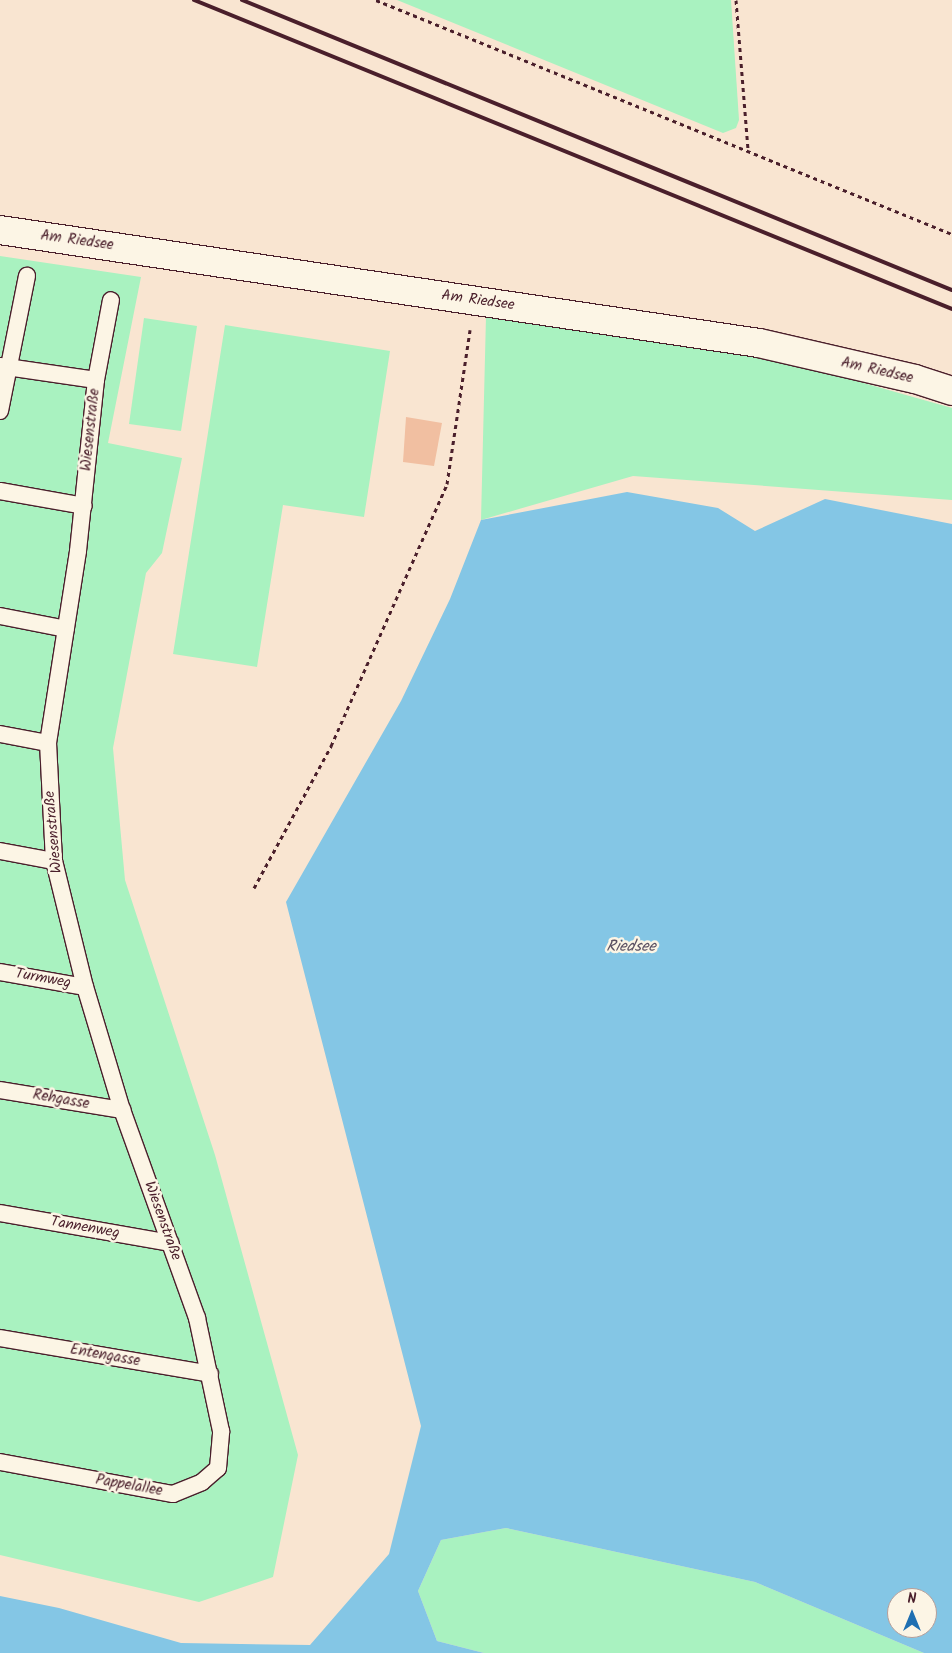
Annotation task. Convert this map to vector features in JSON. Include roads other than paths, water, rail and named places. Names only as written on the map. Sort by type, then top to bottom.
[{"type":"street","name":"Am Riedsee","points":[[0,230],[759,343],[915,379],[952,391]]},
{"type":"lane","points":[[0,411],[3,367],[28,276]]},
{"type":"lane","name":"Wiesenstraße","points":[[111,300],[96,380],[84,506],[48,743],[54,860],[85,987],[122,1110],[197,1318],[210,1374]]},
{"type":"lane","points":[[3,367],[96,380]]},
{"type":"lane","points":[[0,491],[84,506]]},
{"type":"lane","points":[[0,616],[66,629]]},
{"type":"lane","points":[[0,734],[48,743]]},
{"type":"lane","points":[[0,851],[54,860]]},
{"type":"lane","name":"Turmweg","points":[[0,972],[85,987]]},
{"type":"lane","name":"Rehgasse","points":[[0,1090],[122,1110]]},
{"type":"lane","name":"Tannenweg","points":[[0,1213],[170,1243]]},
{"type":"lane","name":"Entengasse","points":[[0,1338],[210,1374]]},
{"type":"lane","name":"Pappelallee","points":[[0,1462],[174,1494],[202,1482],[218,1468],[221,1432],[210,1374]]},
{"type":"water","name":"Riedsee","points":[[627,492],[718,508],[755,531],[825,499],[952,524],[952,1653],[924,1653],[888,1638],[937,1638],[937,1588],[887,1588],[887,1637],[755,1582],[506,1528],[441,1540],[418,1591],[437,1641],[484,1653],[0,1653],[0,1596],[59,1608],[181,1643],[310,1645],[389,1554],[421,1426],[286,902],[401,701],[450,599],[481,520]]},
{"type":"railway","points":[[194,0],[952,309]]},
{"type":"railway","points":[[242,0],[952,290]]}]
